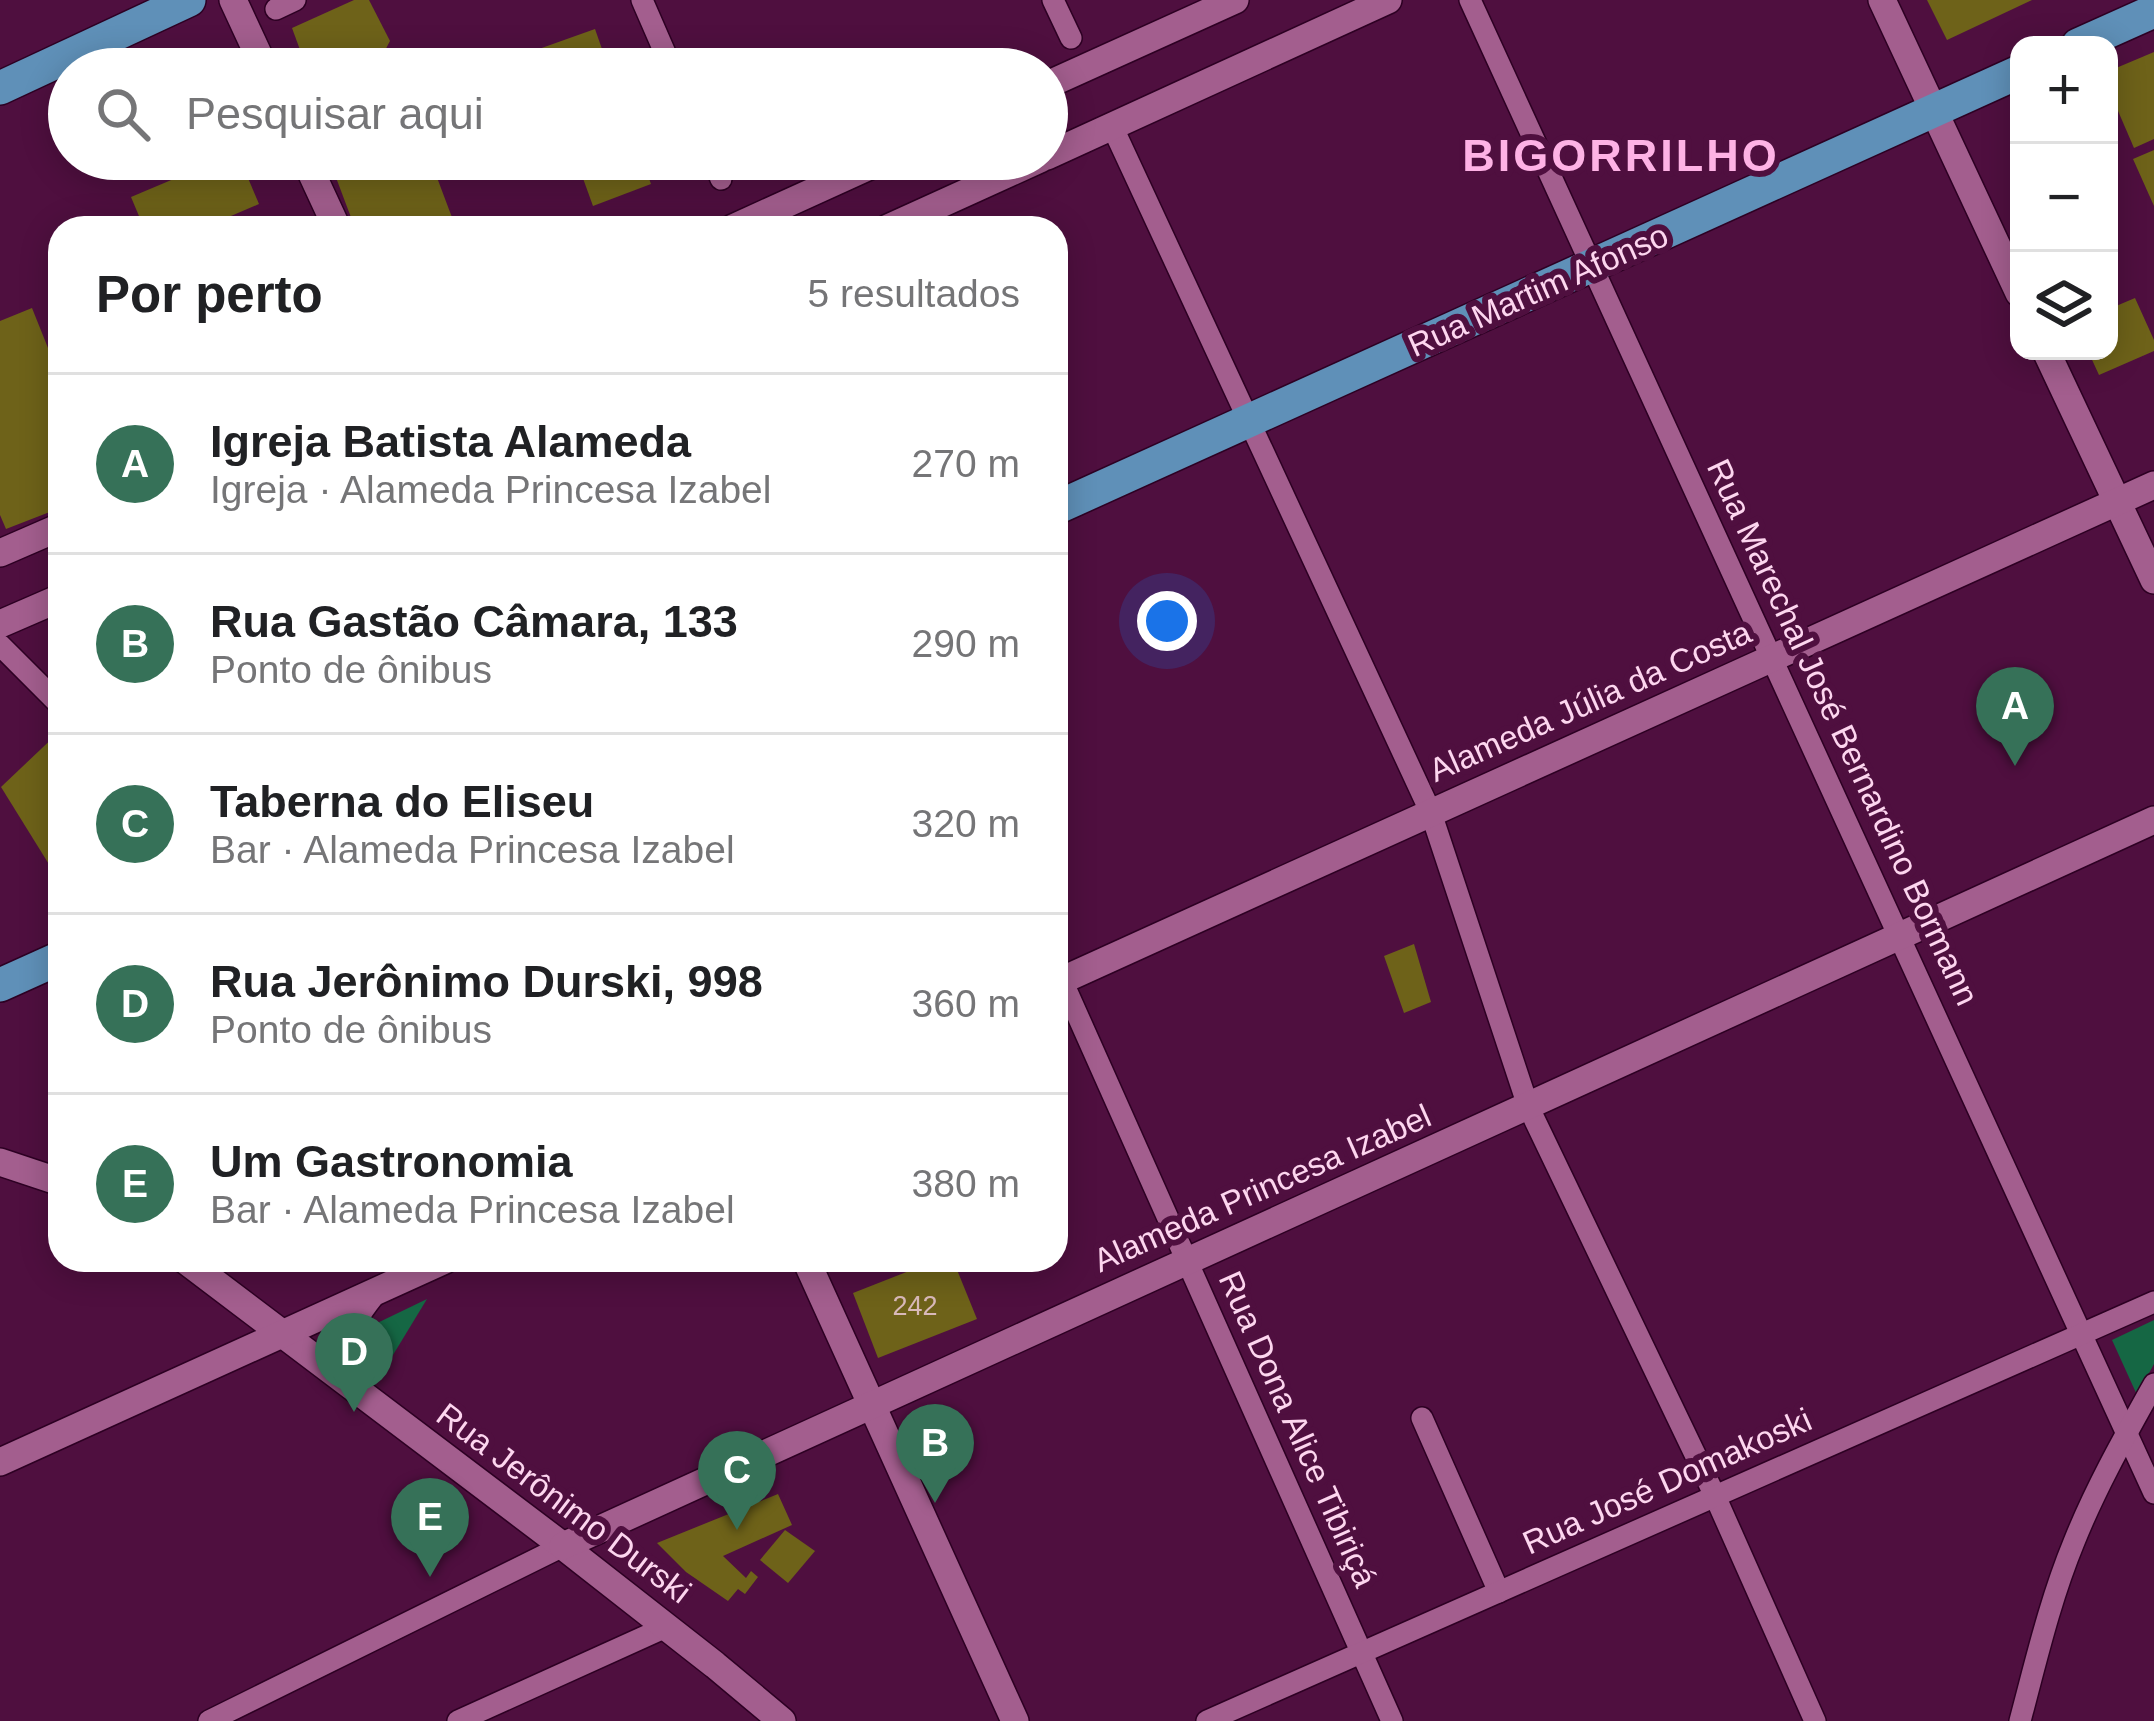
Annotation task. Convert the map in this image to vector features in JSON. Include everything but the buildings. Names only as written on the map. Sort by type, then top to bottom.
[{"type":"main road","points":[[86,48],[189,0]]},
{"type":"main road","points":[[2098,36],[2154,10]]},
{"type":"main road","points":[[0,88],[48,66]]},
{"type":"main road","name":"Rua Martim Afonso","points":[[1068,503],[2010,76]]},
{"type":"main road","points":[[0,985],[48,963]]},
{"type":"street","points":[[233,0],[255,48]]},
{"type":"street","points":[[642,0],[663,48]]},
{"type":"street","points":[[1053,0],[1071,38]]},
{"type":"street","points":[[1068,76],[1235,0]]},
{"type":"street","points":[[1068,146],[1388,0]]},
{"type":"street","name":"Rua Marechal José Bernardino Bormann","points":[[1470,0],[2154,1493]]},
{"type":"street","points":[[1882,0],[2010,274]]},
{"type":"street","points":[[1112,126],[1431,813],[1528,1106],[1715,1496],[1815,1721]]},
{"type":"street","points":[[315,180],[331,216]]},
{"type":"street","points":[[759,216],[839,180]]},
{"type":"street","points":[[914,216],[993,180]]},
{"type":"street","points":[[2050,360],[2154,580]]},
{"type":"street","name":"Alameda Júlia da Costa","points":[[1068,972],[1431,813],[2154,484]]},
{"type":"street","points":[[0,553],[48,532]]},
{"type":"street","points":[[0,624],[48,603]]},
{"type":"street","points":[[0,645],[48,693]]},
{"type":"street","name":"Alameda Princesa Izabel","points":[[209,1721],[563,1546],[2154,820]]},
{"type":"street","name":"Rua Dona Alice Tibiriçá","points":[[1068,998],[1392,1721]]},
{"type":"street","points":[[0,1162],[48,1178]]},
{"type":"street","name":"Rua Jerônimo Durski","points":[[201,1272],[563,1546],[782,1721]]},
{"type":"street","points":[[0,1462],[418,1272]]},
{"type":"street","points":[[811,1272],[1015,1721]]},
{"type":"street","points":[[351,1385],[344,1341],[372,1293]]},
{"type":"street","name":"Rua José Domakoski","points":[[1207,1721],[2154,1303]]},
{"type":"street","points":[[2020,1721],[2073,1543],[2154,1384]]},
{"type":"street","points":[[1422,1418],[1499,1592]]},
{"type":"street","points":[[458,1721],[492,1712],[667,1627]]},
{"type":"green space","points":[[427,1299],[379,1378],[363,1366],[362,1339],[371,1326]]},
{"type":"green space","points":[[2154,1320],[2154,1364],[2137,1395],[2112,1340]]},
{"type":"place","name":"Igreja Batista Alameda","points":[[2015,766]]},
{"type":"place","name":"Rua Jerônimo Durski, 998","points":[[354,1412]]},
{"type":"place","name":"Rua Gastão Câmara, 133","points":[[935,1503]]},
{"type":"place","name":"Taberna do Eliseu","points":[[737,1530]]},
{"type":"place","name":"Um Gastronomia","points":[[430,1577]]},
{"type":"district","name":"BIGORRILHO","points":[[1621,155]]}]
